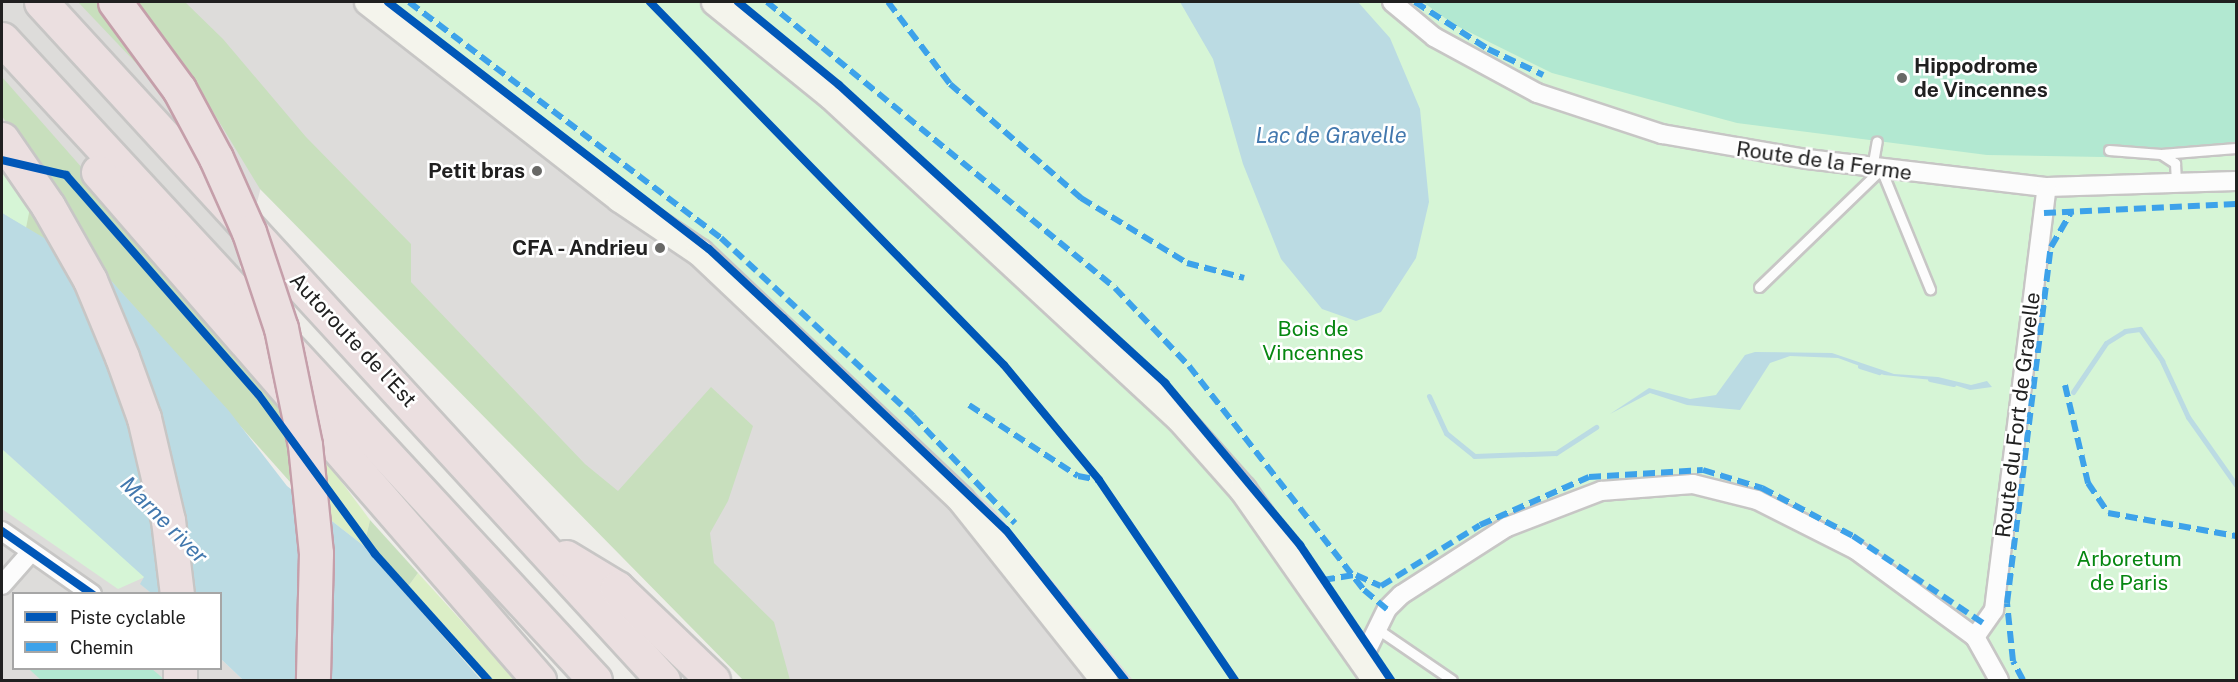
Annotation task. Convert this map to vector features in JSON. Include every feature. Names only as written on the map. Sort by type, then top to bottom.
[{"type":"highway","name":"Autoroute de l’Est","points":[[41,2],[539,541],[663,681]]},
{"type":"highway","points":[[115,2],[179,89],[216,158],[249,232],[281,328],[305,446],[316,553],[313,681]]},
{"type":"highway","points":[[2,39],[595,681]]},
{"type":"highway","points":[[2,51],[8,68],[539,681]]},
{"type":"highway","points":[[2,139],[48,206],[90,280],[122,357],[144,418],[168,520],[177,592]]},
{"type":"highway","points":[[539,541],[617,588],[712,681]]},
{"type":"street","points":[[368,2],[620,199],[700,254],[961,500],[1104,681]]},
{"type":"street","points":[[715,2],[830,95],[1174,412],[1243,490],[1369,670]]},
{"type":"street","name":"Route de la Ferme","points":[[1392,2],[1434,37],[1537,93],[1601,117],[1736,149],[1877,169],[2047,187],[2176,187],[2236,181]]},
{"type":"street","name":"Route du Fort de Gravelle","points":[[1975,637],[1994,610],[2047,187]]},
{"type":"street","points":[[1369,670],[1376,628],[1387,609],[1422,580],[1538,512],[1601,491],[1693,484],[1757,500],[1856,550],[1975,637],[1999,681]]},
{"type":"street","points":[[2,531],[89,592]]},
{"type":"street","points":[[2,585],[31,552]]},
{"type":"street","points":[[182,670],[195,681]]},
{"type":"lane","points":[[1877,141],[1877,169],[1930,289]]},
{"type":"lane","points":[[2109,150],[2161,154],[2236,148]]},
{"type":"lane","points":[[2161,154],[2175,163],[2176,187]]},
{"type":"lane","points":[[1759,287],[1877,169]]},
{"type":"lane","points":[[1376,628],[1452,681]]},
{"type":"shaded area","points":[[2,2],[389,2],[714,249],[995,510],[1133,680],[760,680],[265,172],[208,388],[26,228],[2,213]]},
{"type":"shaded area","points":[[2,449],[145,577],[141,584],[150,592],[12,592],[12,670],[222,670],[222,660],[243,680],[2,680]]},
{"type":"green space","points":[[78,2],[100,2],[174,103]]},
{"type":"green space","points":[[138,2],[185,2],[223,39],[306,137],[411,244],[411,282],[585,464],[618,491],[711,387],[753,426],[728,501],[710,533],[714,563],[774,622],[790,680],[743,680],[260,189],[187,69]]},
{"type":"green space","name":"Bois de Vincennes","points":[[390,2],[2236,2],[2236,680],[1133,680],[995,510],[714,249]]},
{"type":"green space","name":"Hippodrome de Vincennes","points":[[1423,2],[2236,2],[2236,153],[2158,158],[1987,155],[1737,123],[1552,73],[1453,24]]},
{"type":"green space","points":[[2,77],[283,396],[299,492],[105,274],[2,116]]},
{"type":"green space","points":[[2,168],[30,208],[48,241],[2,213]]},
{"type":"green space","points":[[2,168],[30,208],[26,228],[2,213]]},
{"type":"green space","points":[[2,449],[145,577],[118,589],[2,509]]},
{"type":"green space","points":[[323,457],[370,520],[364,546],[328,518]]},
{"type":"green space","points":[[370,520],[418,573],[404,592],[364,546]]},
{"type":"green space","points":[[418,573],[515,680],[482,680],[404,592]]},
{"type":"green space","points":[[30,670],[153,670],[165,680],[41,680]]},
{"type":"water","name":"Lac de Gravelle","points":[[1180,2],[1358,2],[1390,38],[1420,109],[1429,202],[1416,258],[1381,312],[1356,321],[1322,309],[1281,259],[1243,164],[1213,59]]},
{"type":"water","name":"Marne river","points":[[2,213],[105,274],[229,411],[287,486],[364,546],[481,680],[243,680],[222,660],[222,592],[150,592],[140,584],[144,577],[2,449]]},
{"type":"water","points":[[1755,352],[1832,353],[1894,374],[1938,377],[1971,385],[1987,381],[1992,387],[1970,390],[1942,381],[1884,375],[1838,358],[1790,356],[1770,363],[1740,410],[1687,405],[1650,393],[1610,414],[1649,388],[1690,399],[1716,395],[1745,355]]},
{"type":"waterway","points":[[2073,392],[2106,343],[2125,331],[2140,329],[2162,361],[2188,417],[2236,485]]},
{"type":"waterway","points":[[1860,366],[1879,372]]},
{"type":"waterway","points":[[1930,379],[1953,384]]},
{"type":"waterway","points":[[1429,396],[1446,433],[1474,456],[1556,453],[1596,427]]},
{"type":"marked path","points":[[409,2],[721,238],[913,416],[1015,523]]},
{"type":"marked path","points":[[767,2],[1115,288],[1189,366],[1364,590],[1387,609]]},
{"type":"marked path","points":[[888,2],[950,84],[1081,198],[1187,263],[1244,278]]},
{"type":"marked path","points":[[1415,2],[1488,49],[1543,75]]},
{"type":"marked path","points":[[2044,213],[2236,204]]},
{"type":"marked path","points":[[2023,680],[2013,661],[2007,603],[2051,247],[2071,213]]},
{"type":"marked path","points":[[2065,385],[2088,483],[2108,513],[2236,536]]},
{"type":"marked path","points":[[969,405],[1078,476],[1098,480]]},
{"type":"marked path","points":[[1323,580],[1356,575],[1381,586],[1480,525],[1589,477],[1703,470],[1762,488],[1853,536],[1986,625]]},
{"type":"cycle path","points":[[388,2],[709,249],[1006,530],[1125,680]]},
{"type":"cycle path","points":[[650,2],[1004,365],[1099,480],[1235,680]]},
{"type":"cycle path","points":[[738,2],[839,85],[1165,383],[1300,545],[1391,680]]},
{"type":"cycle path","points":[[2,160],[66,175],[258,394],[375,554],[488,680]]},
{"type":"cycle path","points":[[2,531],[89,592]]},
{"type":"place","name":"Hippodrome de Vincennes","points":[[1902,78]]},
{"type":"place","name":"Petit bras","points":[[537,171]]},
{"type":"place","name":"CFA - Andrieu","points":[[660,248]]},
{"type":"park label","name":"Arboretum de Paris","points":[[2129,571]]}]
